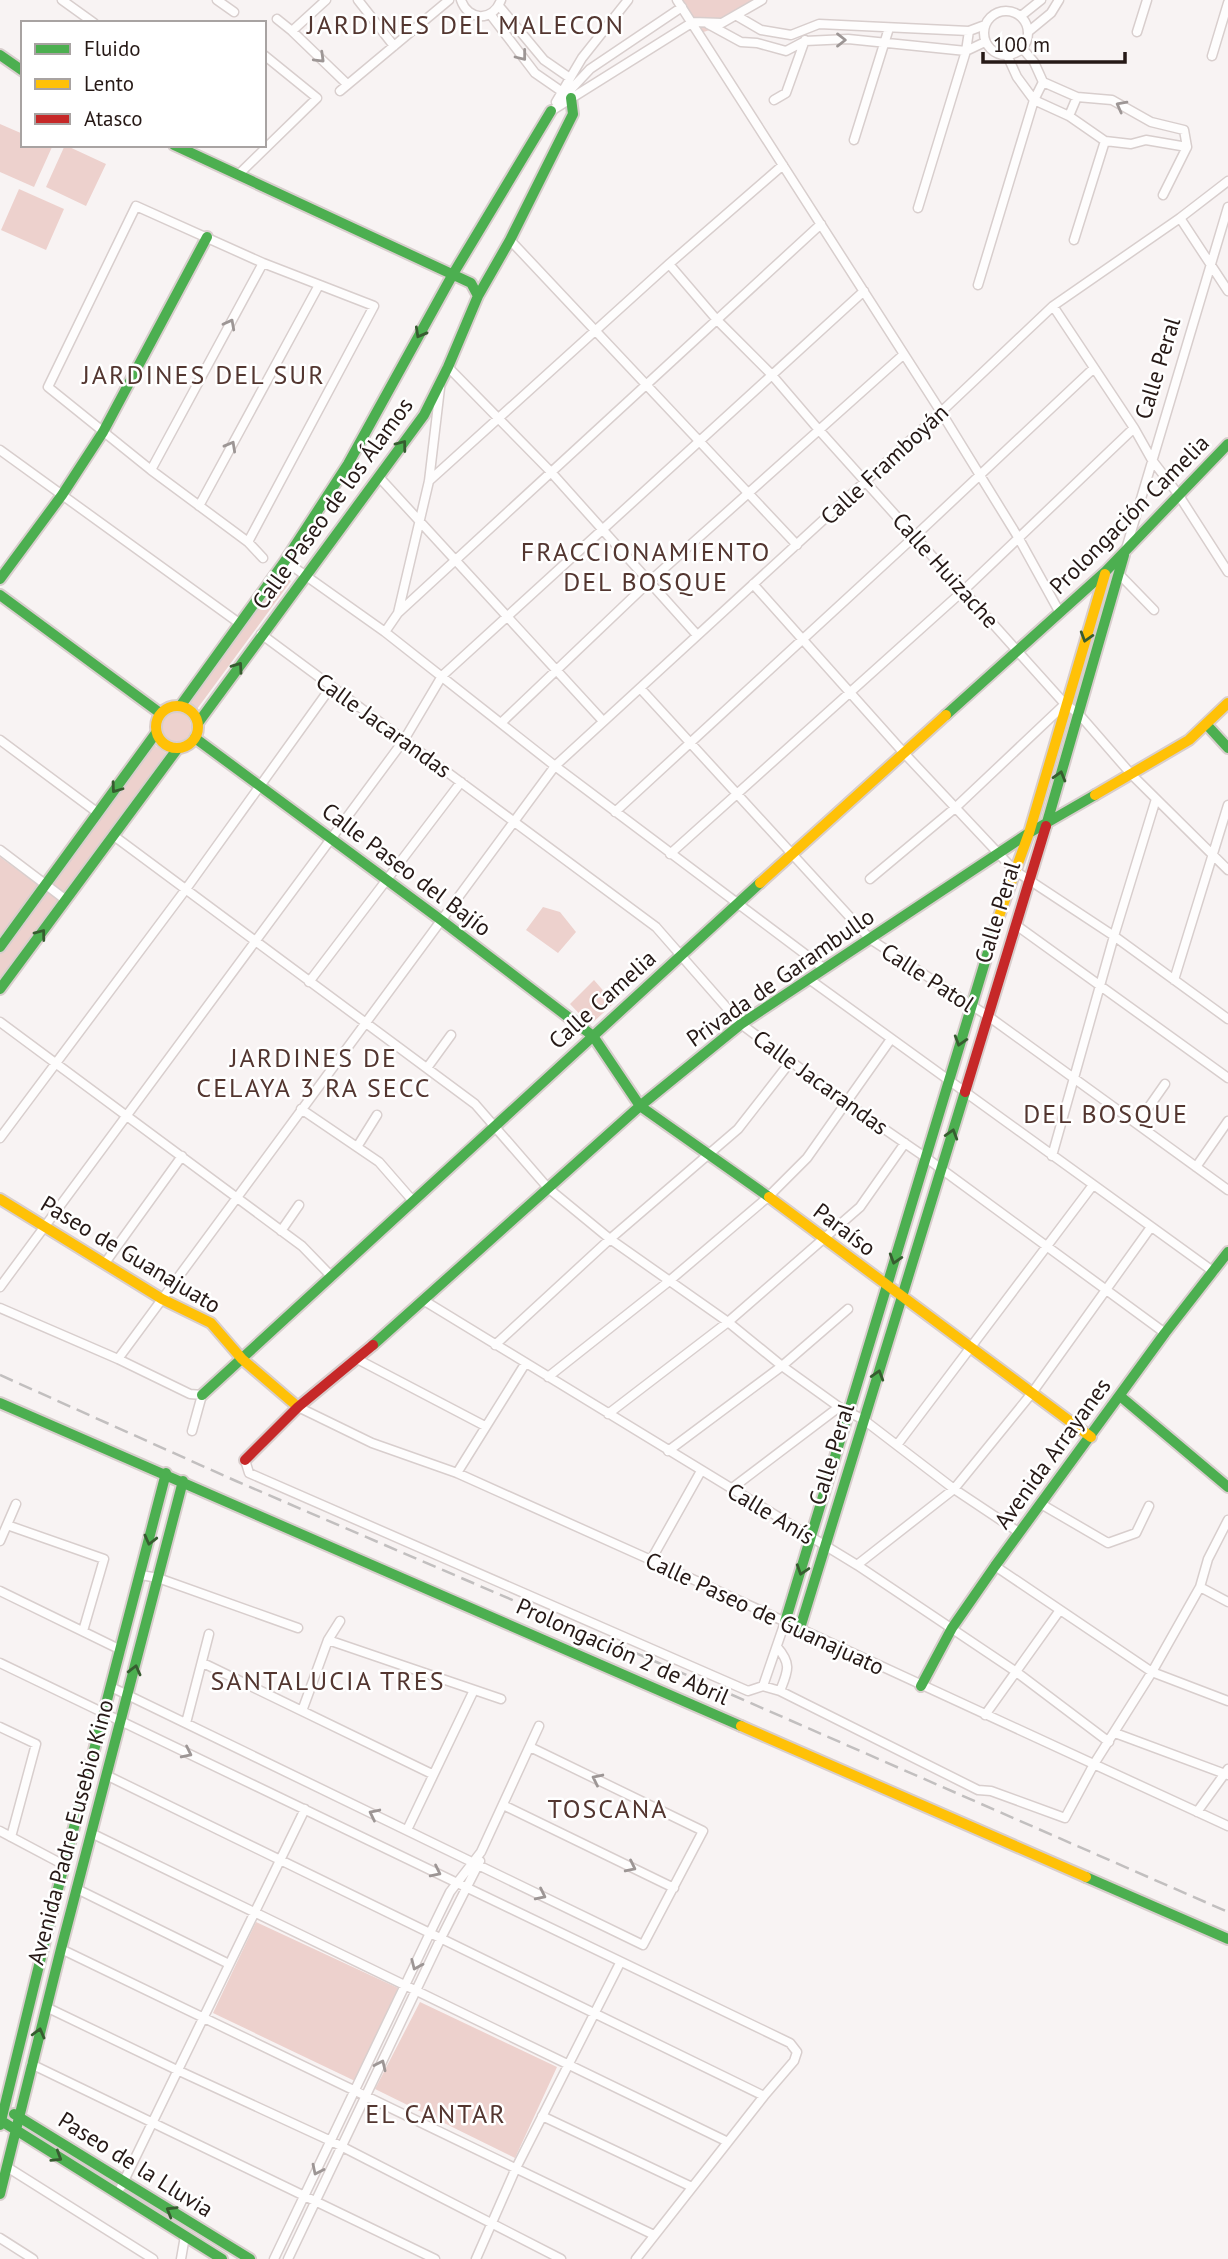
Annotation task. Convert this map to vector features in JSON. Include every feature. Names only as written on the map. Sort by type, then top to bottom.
[{"type":"main road","points":[[0,55],[21,70]]},
{"type":"main road","name":"Calle Paseo de los Álamos","points":[[198,723],[424,415],[441,383],[478,296],[510,240],[573,114],[566,94]]},
{"type":"main road","name":"Calle Paseo de los Álamos","points":[[181,705],[285,561],[348,464],[453,274],[551,111]]},
{"type":"main road","points":[[178,147],[453,274],[471,283],[478,296]]},
{"type":"main road","points":[[0,579],[62,495],[103,432],[207,237]]},
{"type":"main road","name":"Prolongación Camelia","points":[[1126,549],[1228,444]]},
{"type":"main road","name":"Calle Peral","points":[[785,1622],[812,1539],[844,1410],[887,1286],[1014,870],[1029,834],[1065,704],[1112,572],[1126,549]]},
{"type":"main road","name":"Prolongación Camelia","points":[[1060,613],[1112,572]]},
{"type":"main road","name":"Calle Peral","points":[[800,1628],[1047,824],[1078,713],[1112,572]]},
{"type":"main road","points":[[0,595],[160,713]]},
{"type":"main road","name":"Calle Camelia","points":[[202,1395],[681,955],[1060,613]]},
{"type":"main road","name":"Privada de Garambullo","points":[[245,1460],[298,1407],[357,1359],[640,1106],[741,1024],[1029,834],[1189,740],[1228,703]]},
{"type":"main road","points":[[181,705],[193,711],[198,723],[195,738],[188,745],[169,747],[156,733],[156,723],[160,713],[169,706],[181,705]]},
{"type":"main road","points":[[1207,725],[1228,748]]},
{"type":"main road","points":[[0,947],[156,733]]},
{"type":"main road","name":"Calle Paseo del Bajío","points":[[195,738],[387,879],[593,1036]]},
{"type":"main road","points":[[0,989],[178,748]]},
{"type":"main road","name":"Paraíso","points":[[593,1036],[640,1106],[768,1197],[1091,1437]]},
{"type":"main road","name":"Paseo de Guanajuato","points":[[0,1199],[162,1298],[211,1323],[242,1359],[298,1407]]},
{"type":"main road","name":"Avenida Arrayanes","points":[[921,1686],[952,1628],[995,1566],[1228,1252]]},
{"type":"main road","points":[[1120,1396],[1228,1487]]},
{"type":"main road","name":"Prolongación 2 de Abril","points":[[0,1403],[183,1480],[1228,1939]]},
{"type":"main road","name":"Avenida Padre Eusebio Kino","points":[[0,2122],[2,2105],[166,1473]]},
{"type":"main road","name":"Avenida Padre Eusebio Kino","points":[[0,2194],[31,2064],[183,1480]]},
{"type":"main road","name":"Paseo de la Lluvia","points":[[2,2105],[123,2183],[250,2259]]},
{"type":"main road","name":"Paseo de la Lluvia","points":[[0,2122],[222,2259]]},
{"type":"street","points":[[62,0],[91,21]]},
{"type":"street","points":[[217,0],[234,12]]},
{"type":"street","points":[[292,31],[327,0]]},
{"type":"street","points":[[358,0],[394,46]]},
{"type":"street","name":"Calle Paseo de los Álamos","points":[[566,94],[570,78],[582,58],[628,0]]},
{"type":"street","points":[[693,22],[722,23],[762,0]]},
{"type":"street","points":[[1021,16],[1041,0]]},
{"type":"street","points":[[1028,32],[1021,16],[1005,10],[989,18],[983,34],[990,49],[1006,55],[1015,53],[1022,48],[1028,32],[1051,13],[1059,0]]},
{"type":"street","points":[[1137,32],[1147,0]]},
{"type":"street","points":[[340,91],[448,1],[461,2],[465,9],[476,16],[490,15],[500,3],[544,60],[570,78]]},
{"type":"street","points":[[1212,56],[1228,3]]},
{"type":"street","points":[[680,4],[941,412],[1018,537],[1060,613]]},
{"type":"street","name":"Calle Paseo de los Álamos","points":[[551,111],[590,69],[680,4]]},
{"type":"street","points":[[490,15],[535,73],[566,94]]},
{"type":"street","points":[[737,16],[761,30],[791,35],[819,24],[969,31],[985,25]]},
{"type":"street","points":[[277,19],[347,84]]},
{"type":"street","name":"Calle Paseo de los Álamos","points":[[551,111],[566,94],[693,22]]},
{"type":"street","points":[[708,24],[741,42],[757,43],[786,51],[805,41],[848,39],[966,51],[985,42]]},
{"type":"street","points":[[774,100],[786,93],[808,28]]},
{"type":"street","points":[[854,141],[889,28]]},
{"type":"street","points":[[757,43],[761,30]]},
{"type":"street","points":[[918,208],[966,51],[969,31]]},
{"type":"street","points":[[791,35],[786,51],[795,68]]},
{"type":"street","points":[[1022,48],[1034,62],[1043,82],[1077,97],[1112,100],[1151,122],[1184,130],[1187,146],[1163,195]]},
{"type":"street","points":[[1006,55],[1017,77],[1034,100],[1069,116],[1105,141],[1131,144],[1146,140],[1187,146]]},
{"type":"street","points":[[266,57],[317,98],[266,143]]},
{"type":"street","points":[[978,285],[1034,100],[1043,82]]},
{"type":"street","points":[[1069,116],[1077,97]]},
{"type":"street","points":[[1146,140],[1151,122]]},
{"type":"street","points":[[1074,240],[1105,141]]},
{"type":"street","points":[[239,174],[262,147]]},
{"type":"street","points":[[429,481],[783,165]]},
{"type":"street","points":[[1224,184],[1228,195]]},
{"type":"street","name":"Calle Framboyán","points":[[118,1359],[555,766],[1053,306],[1180,218],[1224,184]]},
{"type":"street","points":[[248,542],[374,306],[263,262],[136,206],[48,387],[151,470],[248,542],[263,558]]},
{"type":"street","name":"Calle Peral","points":[[1126,549],[1228,207]]},
{"type":"street","points":[[1180,218],[1228,291]]},
{"type":"street","points":[[385,632],[398,613],[821,224]]},
{"type":"street","points":[[510,240],[797,545]]},
{"type":"street","points":[[151,470],[263,262]]},
{"type":"street","name":"Calle Huizache","points":[[669,264],[717,320],[771,374],[1065,704],[1078,713],[1131,774],[1228,870]]},
{"type":"street","points":[[199,506],[319,285]]},
{"type":"street","points":[[0,1287],[404,740],[442,676],[863,291]]},
{"type":"street","points":[[1053,306],[1228,572]]},
{"type":"street","points":[[501,723],[650,582],[903,355]]},
{"type":"street","points":[[448,367],[550,471],[697,635]]},
{"type":"street","points":[[615,812],[1094,368]]},
{"type":"street","points":[[398,613],[429,481],[441,383]]},
{"type":"street","points":[[670,854],[964,590],[1134,428]]},
{"type":"street","points":[[0,450],[239,624]]},
{"type":"street","points":[[379,477],[603,721]]},
{"type":"street","points":[[285,561],[385,632],[615,812],[825,969]]},
{"type":"street","points":[[1112,572],[1154,610]]},
{"type":"street","points":[[753,584],[904,753],[1014,870],[1114,936],[1228,1019]]},
{"type":"street","name":"Calle Jacarandas","points":[[261,634],[656,927],[741,1024],[1165,1334]]},
{"type":"street","points":[[0,1138],[261,787],[331,687]]},
{"type":"street","name":"Calle Patol","points":[[640,688],[870,939],[988,1016],[1228,1190]]},
{"type":"street","points":[[870,879],[955,808],[1065,704]]},
{"type":"street","points":[[0,740],[98,814]]},
{"type":"street","points":[[309,982],[461,782]]},
{"type":"street","points":[[1052,1156],[1099,985],[1156,799]]},
{"type":"street","points":[[1174,980],[1228,805]]},
{"type":"street","points":[[114,835],[475,1104],[548,1188],[610,1239],[728,1322],[782,1366],[844,1410],[864,1420],[954,1489],[1020,1533]]},
{"type":"street","points":[[0,850],[66,900]]},
{"type":"street","points":[[1016,925],[1228,1077]]},
{"type":"street","points":[[809,979],[1213,1272]]},
{"type":"street","points":[[0,1022],[302,1246],[332,1277]]},
{"type":"street","points":[[427,1068],[451,1035]]},
{"type":"street","points":[[548,1377],[668,1282],[768,1197],[807,1158],[891,1039]]},
{"type":"street","points":[[495,1345],[610,1239],[738,1129],[791,1061]]},
{"type":"street","points":[[1137,1124],[1165,1084]]},
{"type":"street","points":[[301,1109],[379,1162],[413,1202]]},
{"type":"street","points":[[356,1147],[377,1115]]},
{"type":"street","points":[[1196,1167],[1228,1121]]},
{"type":"street","points":[[608,1414],[728,1322],[860,1207],[905,1143]]},
{"type":"street","points":[[104,1263],[182,1156]]},
{"type":"street","points":[[897,1445],[1093,1185]]},
{"type":"street","points":[[281,1231],[299,1205]]},
{"type":"street","points":[[857,1565],[954,1489],[1032,1393],[1151,1227]]},
{"type":"street","name":"Calle Anís","points":[[423,1300],[857,1565],[1015,1671],[1109,1742]]},
{"type":"street","points":[[0,1308],[118,1359],[190,1394],[202,1395],[192,1431]]},
{"type":"street","points":[[668,1451],[782,1366],[848,1309]]},
{"type":"street","points":[[357,1359],[485,1426]]},
{"type":"street","points":[[457,1473],[525,1364]]},
{"type":"street","name":"Calle Paseo de Guanajuato","points":[[298,1407],[372,1443],[457,1473],[651,1560],[1228,1826]]},
{"type":"street","points":[[731,1489],[844,1410]]},
{"type":"street","points":[[245,1460],[249,1473],[748,1692],[762,1686],[780,1691],[978,1790],[991,1791],[1065,1818],[1094,1764],[1152,1672],[1200,1587],[1208,1559],[1228,1520]]},
{"type":"street","points":[[651,1560],[701,1471]]},
{"type":"street","points":[[0,1541],[16,1504]]},
{"type":"street","points":[[1041,1504],[1108,1543],[1136,1533],[1149,1506]]},
{"type":"street","points":[[7,1525],[104,1559],[83,1631]]},
{"type":"street","points":[[995,1566],[1152,1672],[1228,1701]]},
{"type":"street","points":[[141,1575],[158,1578],[298,1628]]},
{"type":"street","points":[[1200,1587],[1228,1602]]},
{"type":"street","points":[[0,1591],[121,1650]]},
{"type":"street","points":[[985,1714],[1060,1610]]},
{"type":"street","points":[[302,1711],[328,1640],[340,1621]]},
{"type":"street","points":[[762,1686],[785,1622]]},
{"type":"street","points":[[186,1723],[209,1634]]},
{"type":"street","points":[[328,1640],[502,1699]]},
{"type":"street","points":[[777,1647],[786,1657],[788,1669],[780,1691]]},
{"type":"street","points":[[0,1663],[789,2043],[797,2052],[794,2061],[636,2259]]},
{"type":"street","points":[[203,1663],[432,1774]]},
{"type":"street","points":[[111,1686],[643,1945],[703,1831],[530,1747]]},
{"type":"street","points":[[407,1829],[474,1690]]},
{"type":"street","points":[[288,2259],[441,1938],[468,1888],[476,1863],[539,1726]]},
{"type":"street","points":[[0,1727],[36,1744],[11,1837]]},
{"type":"street","points":[[1115,1733],[1227,1772],[1197,1812]]},
{"type":"street","points":[[106,1775],[764,2096]]},
{"type":"street","points":[[503,1805],[674,1888]]},
{"type":"street","points":[[117,2194],[305,1809]]},
{"type":"street","points":[[0,1831],[64,1865]]},
{"type":"street","points":[[91,1833],[728,2142]]},
{"type":"street","points":[[274,2259],[430,1933],[457,1883],[476,1863]]},
{"type":"street","points":[[77,1889],[229,1964]]},
{"type":"street","points":[[61,1949],[654,2235]]},
{"type":"street","points":[[476,2259],[516,2168],[620,1963]]},
{"type":"street","points":[[46,2007],[342,2146],[561,2259]]},
{"type":"street","points":[[31,2064],[435,2259]]},
{"type":"street","points":[[542,2116],[692,2188]]},
{"type":"street","points":[[7,2167],[153,2259]]},
{"type":"street","points":[[181,2259],[185,2236]]},
{"type":"street","points":[[0,2238],[33,2259]]},
{"type":"shaded area","points":[[673,0],[762,0],[716,28],[694,35]]},
{"type":"shaded area","points":[[0,124],[21,133],[21,147],[52,147],[34,187],[0,172]]},
{"type":"shaded area","points":[[64,147],[106,164],[86,206],[46,187]]},
{"type":"shaded area","points":[[19,189],[64,209],[46,250],[1,230]]},
{"type":"shaded area","points":[[282,576],[291,581],[197,709],[188,703]]},
{"type":"shaded area","points":[[176,712],[187,716],[191,727],[187,738],[176,742],[165,738],[161,727],[165,716]]},
{"type":"shaded area","points":[[153,744],[166,753],[0,979],[0,953]]},
{"type":"shaded area","points":[[0,857],[38,885],[0,936]]},
{"type":"shaded area","points":[[543,907],[560,912],[576,932],[558,953],[526,930]]},
{"type":"shaded area","points":[[594,980],[614,1003],[590,1025],[570,1004]]},
{"type":"shaded area","points":[[256,1922],[398,1988],[355,2081],[213,2013]]},
{"type":"shaded area","points":[[420,2002],[557,2067],[515,2158],[375,2089]]},
{"type":"railway","points":[[0,1375],[236,1481],[1228,1912]]},
{"type":"traffic: fast","points":[[0,55],[21,70]]},
{"type":"traffic: fast","points":[[478,296],[510,240],[573,114],[571,98]]},
{"type":"traffic: fast","points":[[181,705],[285,561],[348,464],[453,274],[551,111]]},
{"type":"traffic: fast","points":[[178,147],[471,283],[478,296],[424,415],[198,723]]},
{"type":"traffic: fast","points":[[0,579],[62,495],[103,432],[207,237]]},
{"type":"traffic: fast","points":[[946,715],[1106,571],[1228,444]]},
{"type":"traffic: fast","points":[[1046,826],[1124,555]]},
{"type":"traffic: fast","points":[[0,595],[160,713]]},
{"type":"traffic: fast","points":[[1207,725],[1228,748]]},
{"type":"traffic: fast","points":[[0,947],[156,733]]},
{"type":"traffic: fast","points":[[195,738],[593,1036],[640,1106],[769,1197]]},
{"type":"traffic: fast","points":[[0,989],[178,748]]},
{"type":"traffic: fast","points":[[373,1345],[640,1106],[741,1024],[1029,833],[1095,795]]},
{"type":"traffic: fast","points":[[202,1395],[760,883]]},
{"type":"traffic: fast","points":[[785,1622],[998,919]]},
{"type":"traffic: fast","points":[[800,1628],[965,1092]]},
{"type":"traffic: fast","points":[[921,1686],[952,1628],[995,1566],[1165,1333],[1228,1252]]},
{"type":"traffic: fast","points":[[1120,1396],[1228,1487]]},
{"type":"traffic: fast","points":[[0,1403],[741,1726]]},
{"type":"traffic: fast","points":[[0,2125],[53,1908],[166,1473]]},
{"type":"traffic: fast","points":[[0,2194],[183,1481]]},
{"type":"traffic: fast","points":[[1086,1877],[1228,1939]]},
{"type":"traffic: fast","points":[[14,2114],[250,2259]]},
{"type":"traffic: fast","points":[[0,2120],[222,2259]]},
{"type":"traffic: slow","points":[[998,919],[1029,833],[1105,574]]},
{"type":"traffic: slow","points":[[1095,795],[1189,740],[1228,703]]},
{"type":"traffic: slow","points":[[177,706],[192,712],[198,727],[192,742],[177,748],[162,742],[156,727],[162,712],[177,706]]},
{"type":"traffic: slow","points":[[760,883],[946,715]]},
{"type":"traffic: slow","points":[[769,1197],[1091,1437]]},
{"type":"traffic: slow","points":[[0,1199],[162,1299],[211,1323],[242,1359],[298,1407]]},
{"type":"traffic: slow","points":[[741,1726],[1086,1877]]},
{"type":"traffic: jam","points":[[965,1092],[1046,826]]},
{"type":"traffic: jam","points":[[245,1460],[298,1407],[373,1345]]},
{"type":"district","name":"JARDINES DEL MALECON","points":[[466,24]]},
{"type":"district","name":"JARDINES DEL SUR","points":[[204,374]]},
{"type":"district","name":"FRACCIONAMIENTO DEL BOSQUE","points":[[646,566]]},
{"type":"district","name":"JARDINES DE CELAYA 3 RA SECC","points":[[314,1072]]},
{"type":"district","name":"DEL BOSQUE","points":[[1106,1113]]},
{"type":"district","name":"SANTALUCIA TRES","points":[[328,1680]]},
{"type":"district","name":"TOSCANA","points":[[608,1808]]},
{"type":"district","name":"EL CANTAR","points":[[436,2113]]}]
